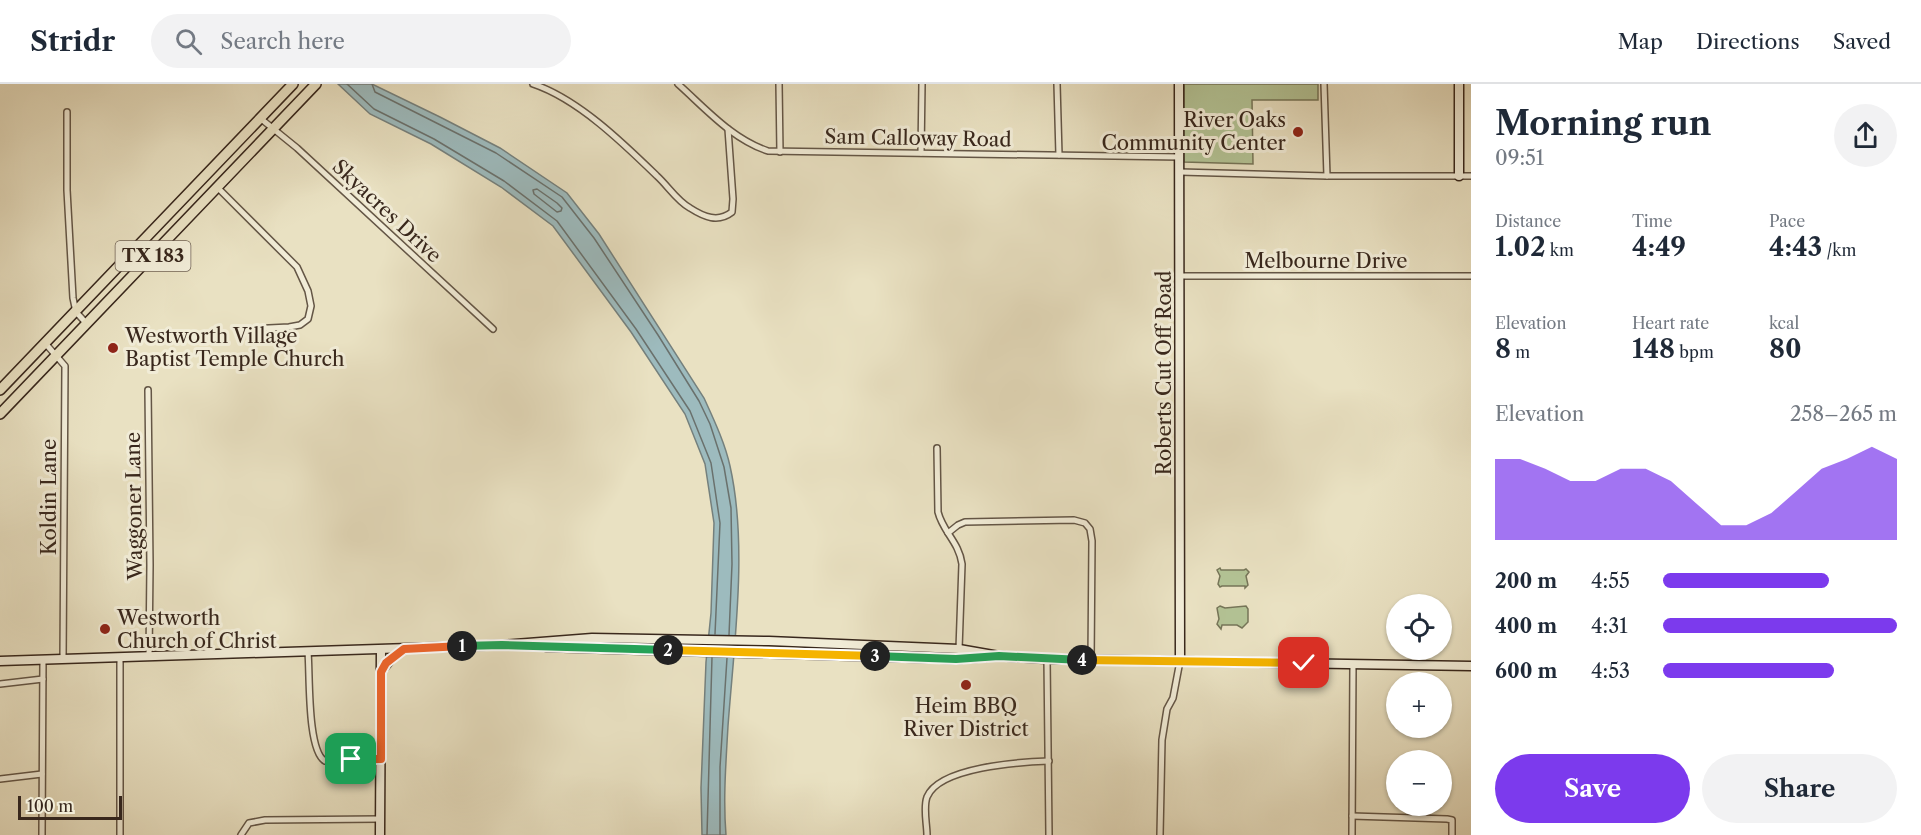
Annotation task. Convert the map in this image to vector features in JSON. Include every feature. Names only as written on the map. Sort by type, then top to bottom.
[{"type":"main road","name":"TX 183","points":[[0,414],[316,84]]},
{"type":"main road","name":"Roberts Cut Off Road","points":[[1179,84],[1180,661]]},
{"type":"main road","points":[[1459,84],[1459,176]]},
{"type":"main road","name":"TX 183","points":[[0,390],[291,86]]},
{"type":"main road","points":[[0,661],[381,650],[502,645],[592,638],[769,641],[934,654],[959,649],[999,656]]},
{"type":"main road","points":[[502,645],[934,654],[1091,660],[1471,666]]},
{"type":"main road","points":[[381,672],[391,658],[404,649]]},
{"type":"main road","points":[[380,835],[381,650]]},
{"type":"street","points":[[533,84],[551,90],[572,102],[640,160],[688,207],[713,218],[723,218],[732,212],[728,129]]},
{"type":"street","name":"Sam Calloway Road","points":[[678,84],[728,129],[751,145],[768,151],[1180,157]]},
{"type":"street","points":[[779,84],[780,152]]},
{"type":"street","points":[[921,153],[922,84]]},
{"type":"street","points":[[1057,84],[1059,155]]},
{"type":"street","points":[[1324,84],[1327,176]]},
{"type":"street","points":[[66,112],[66,190],[75,312],[88,324]]},
{"type":"street","name":"Skyacres Drive","points":[[260,118],[297,148],[493,329]]},
{"type":"street","points":[[1180,172],[1327,176],[1471,176]]},
{"type":"street","points":[[218,188],[297,267],[308,291],[311,306],[308,319],[300,325],[247,329]]},
{"type":"street","name":"Melbourne Drive","points":[[1181,276],[1471,276]]},
{"type":"street","points":[[45,343],[58,355]]},
{"type":"street","name":"Koldin Lane","points":[[58,355],[65,366],[63,659]]},
{"type":"street","name":"Waggoner Lane","points":[[148,390],[149,657]]},
{"type":"street","points":[[937,448],[940,522],[960,551],[962,564],[959,649]]},
{"type":"street","points":[[948,533],[964,522],[1074,520],[1085,523],[1090,529],[1092,541],[1091,660]]},
{"type":"street","points":[[308,652],[310,712],[315,748],[320,758],[325,761],[381,759]]},
{"type":"street","points":[[120,658],[120,835]]},
{"type":"street","points":[[1047,659],[1049,835]]},
{"type":"street","points":[[42,835],[43,660]]},
{"type":"street","points":[[1160,835],[1162,740],[1167,709],[1173,698],[1180,661]]},
{"type":"street","points":[[1352,835],[1353,664]]},
{"type":"street","points":[[0,684],[43,679]]},
{"type":"street","points":[[927,835],[927,797],[932,788],[946,779],[989,767],[1049,761]]},
{"type":"street","points":[[0,779],[42,774]]},
{"type":"street","points":[[1352,816],[1449,819],[1452,820],[1452,835]]},
{"type":"street","points":[[241,835],[249,823],[265,819],[380,819]]},
{"type":"green space","points":[[1184,84],[1318,84],[1318,100],[1252,100],[1253,164],[1184,162]]},
{"type":"green space","points":[[1220,568],[1221,570],[1246,569],[1249,572],[1246,576],[1248,585],[1245,588],[1245,586],[1220,587],[1218,584],[1220,576],[1217,570]]},
{"type":"green space","points":[[1220,606],[1225,608],[1246,606],[1248,622],[1242,628],[1237,625],[1222,625],[1221,629],[1217,624],[1219,619],[1217,608]]},
{"type":"water","points":[[338,84],[372,84],[500,148],[567,193],[599,234],[704,398],[728,457],[738,529],[738,595],[725,780],[726,835],[702,835],[701,788],[714,523],[705,464],[685,414],[631,332],[553,226],[501,187],[431,144],[370,114]]},
{"type":"place","name":"River Oaks Community Center","points":[[1298,132]]},
{"type":"place","name":"Westworth Village Baptist Temple Church","points":[[113,348]]},
{"type":"place","name":"Westworth Church of Christ","points":[[105,629]]},
{"type":"place","name":"Heim BBQ River District","points":[[966,685]]},
{"type":"route","points":[[351,759],[381,759],[381,672],[386,663],[404,649],[502,645],[956,659],[999,656],[1047,659],[1304,663]]}]
